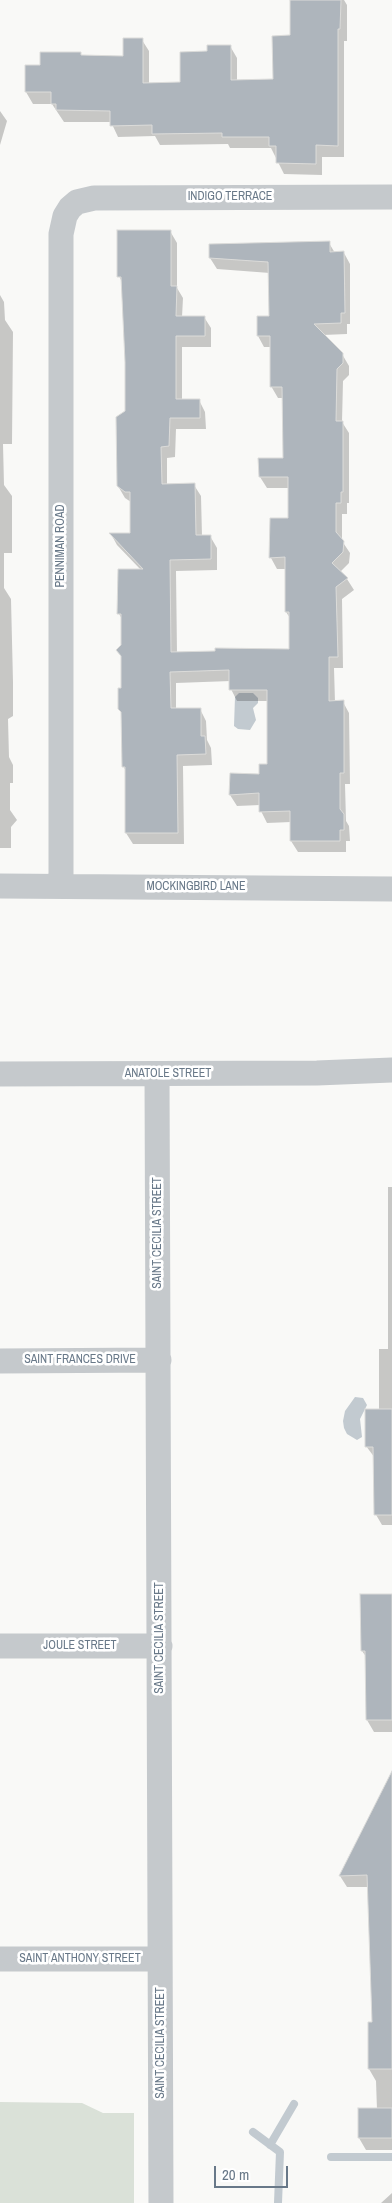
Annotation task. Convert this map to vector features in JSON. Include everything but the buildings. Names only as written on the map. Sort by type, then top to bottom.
[{"type":"street","name":"INDIGO TERRACE","points":[[70,208],[77,202],[94,198],[392,196]]},
{"type":"street","name":"PENNIMAN ROAD","points":[[61,886],[61,234],[62,225],[70,208]]},
{"type":"street","name":"MOCKINGBIRD LANE","points":[[0,886],[392,889]]},
{"type":"street","name":"ANATOLE STREET","points":[[0,1074],[317,1073],[392,1070]]},
{"type":"street","name":"SAINT CECILIA STREET","points":[[157,1074],[161,2203]]},
{"type":"street","name":"SAINT FRANCES DRIVE","points":[[0,1361],[159,1360]]},
{"type":"street","name":"JOULE STREET","points":[[0,1646],[160,1646]]},
{"type":"street","name":"SAINT ANTHONY STREET","points":[[0,1959],[160,1958]]},
{"type":"shaded area","points":[[239,693],[253,693],[258,698],[258,703],[253,708],[256,720],[250,730],[238,729],[234,726],[235,697]]},
{"type":"shaded area","points":[[355,1397],[363,1398],[367,1405],[360,1419],[362,1437],[357,1440],[347,1434],[343,1421],[345,1411]]},
{"type":"shaded area","points":[[0,2102],[82,2103],[103,2113],[134,2113],[134,2203],[0,2203]]},
{"type":"waterway","points":[[270,2145],[294,2104]]},
{"type":"waterway","points":[[253,2132],[280,2152],[278,2203]]},
{"type":"waterway","points":[[331,2157],[392,2157]]}]
